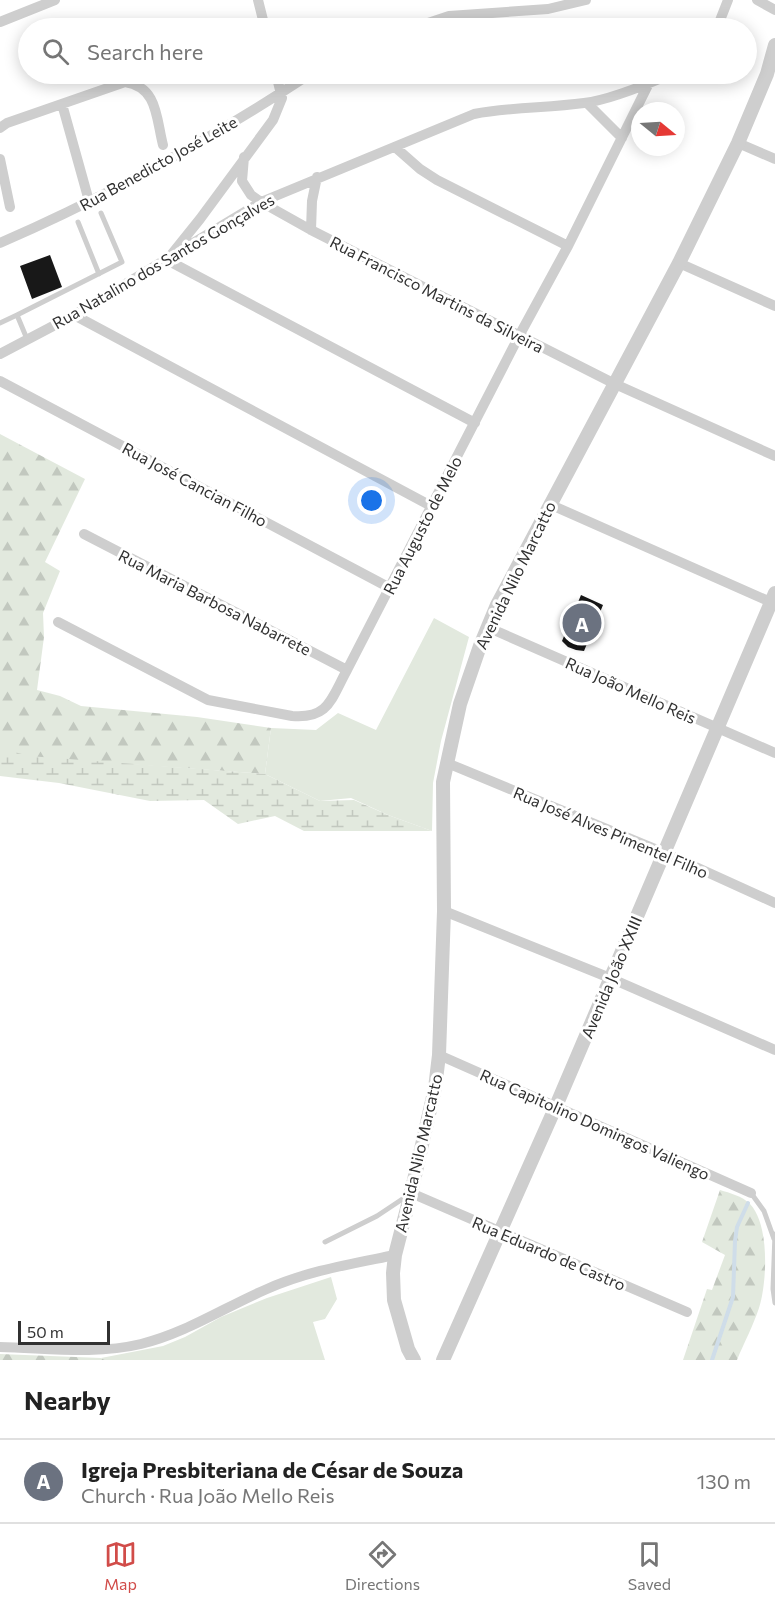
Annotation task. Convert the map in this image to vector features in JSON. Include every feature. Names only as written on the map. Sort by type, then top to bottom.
[{"type":"street","points":[[0,22],[55,0]]},
{"type":"street","points":[[258,0],[262,18]]},
{"type":"street","points":[[443,18],[548,9],[586,0]]},
{"type":"street","points":[[721,18],[728,0]]},
{"type":"street","points":[[757,0],[775,10]]},
{"type":"street","name":"Avenida Nilo Marcatto","points":[[414,1360],[408,1349],[394,1300],[394,1255],[435,1088],[439,1055],[444,912],[443,782],[460,704],[487,627],[549,504],[679,263],[738,143],[767,74],[775,45]]},
{"type":"street","points":[[0,128],[7,123],[119,84]]},
{"type":"street","points":[[137,84],[146,89],[152,98],[163,145]]},
{"type":"street","points":[[279,84],[280,104],[273,120],[167,260],[474,423]]},
{"type":"street","name":"Rua Benedicto José Leite","points":[[0,243],[89,201],[189,147],[295,84]]},
{"type":"street","name":"Rua Natalino dos Santos Gonçalves","points":[[0,354],[74,315],[261,202],[317,177],[474,114],[587,103],[647,84]]},
{"type":"street","name":"Rua Augusto de Melo","points":[[58,622],[208,699],[292,716],[304,717],[320,714],[326,708],[390,588],[649,84]]},
{"type":"street","points":[[587,103],[622,138]]},
{"type":"street","points":[[62,104],[89,201]]},
{"type":"street","points":[[738,143],[775,159]]},
{"type":"street","points":[[395,147],[420,169],[437,180],[568,246]]},
{"type":"street","points":[[226,183],[242,181],[244,157]]},
{"type":"street","points":[[0,159],[10,207]]},
{"type":"street","points":[[311,230],[312,201],[317,177]]},
{"type":"street","name":"Rua Francisco Martins da Silveira","points":[[242,181],[251,195],[311,230],[615,384],[775,456]]},
{"type":"street","points":[[679,263],[775,306]]},
{"type":"street","points":[[74,315],[432,506]]},
{"type":"street","name":"Rua José Cancian Filho","points":[[0,381],[390,588]]},
{"type":"street","points":[[549,504],[774,600]]},
{"type":"street","name":"Rua Maria Barbosa Nabarrete","points":[[84,534],[347,670]]},
{"type":"street","name":"Avenida João XXIII","points":[[443,1360],[556,1106],[716,728],[774,600]]},
{"type":"street","name":"Rua João Mello Reis","points":[[487,627],[775,753]]},
{"type":"street","name":"Rua José Alves Pimentel Filho","points":[[447,763],[665,853],[775,903]]},
{"type":"street","points":[[444,912],[610,978],[775,1050]]},
{"type":"street","name":"Rua Capitolino Domingos Valiengo","points":[[439,1055],[751,1193]]},
{"type":"street","name":"Rua Eduardo de Castro","points":[[411,1193],[687,1312]]},
{"type":"street","points":[[0,1347],[74,1350],[138,1345],[177,1333],[222,1309],[296,1278],[328,1268],[394,1255]]},
{"type":"lane","points":[[0,323],[122,262],[101,213]]},
{"type":"lane","points":[[78,222],[99,274]]},
{"type":"lane","points":[[17,315],[27,339]]},
{"type":"lane","points":[[324,1242],[377,1216],[411,1193]]},
{"type":"lane","points":[[751,1193],[764,1211],[775,1241]]},
{"type":"lane","points":[[775,1234],[773,1289],[775,1303]]},
{"type":"green space","points":[[0,434],[85,479],[45,562],[60,571],[43,613],[44,637],[37,690],[60,696],[81,706],[197,717],[271,728],[265,774],[29,757],[0,749]]},
{"type":"green space","points":[[434,618],[469,637],[441,741],[433,783],[432,831],[351,798],[320,801],[265,774],[271,728],[316,730],[338,713],[376,730]]},
{"type":"green space","points":[[0,748],[29,756],[265,774],[320,801],[354,800],[432,831],[304,831],[275,816],[238,824],[204,800],[150,801],[59,783],[0,776]]},
{"type":"green space","points":[[720,1190],[743,1199],[756,1213],[761,1226],[765,1254],[762,1297],[737,1360],[683,1360],[707,1289],[712,1290],[725,1255],[702,1242]]},
{"type":"green space","points":[[331,1277],[337,1299],[325,1319],[313,1322],[325,1360],[105,1360],[101,1358],[163,1346],[221,1317],[267,1298]]},
{"type":"green space","points":[[0,1354],[101,1358],[105,1360],[0,1360]]},
{"type":"building","points":[[50,255],[62,287],[32,299],[20,266]]},
{"type":"building","points":[[581,595],[603,605],[584,651],[568,647],[562,641]]},
{"type":"waterway","points":[[712,1360],[733,1297],[737,1227],[748,1203]]},
{"type":"place","name":"Igreja Presbiteriana de César de Souza","points":[[582,623]]}]
